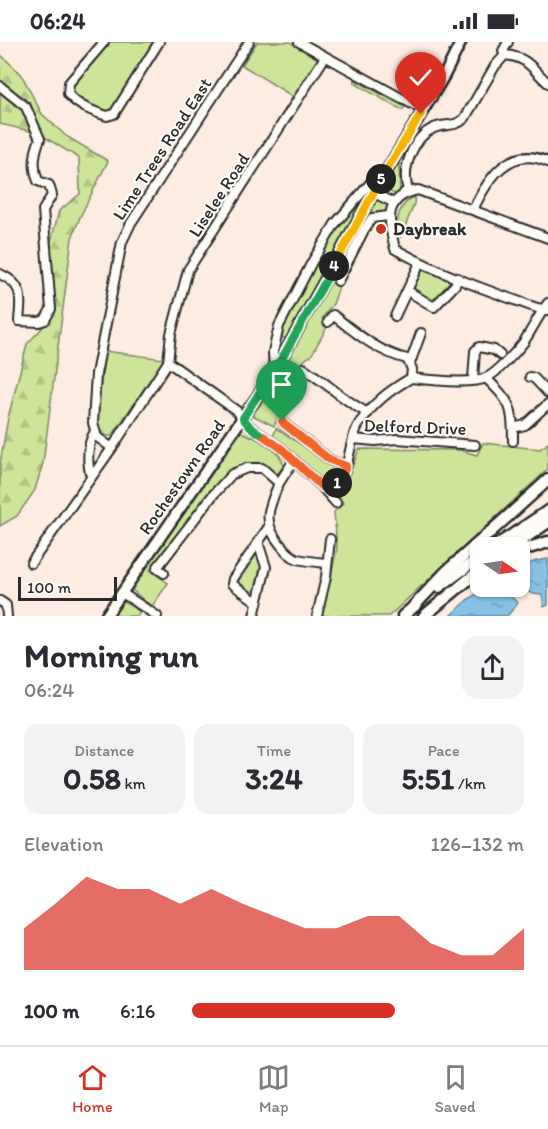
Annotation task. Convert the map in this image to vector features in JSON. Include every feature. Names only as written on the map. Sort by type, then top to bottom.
[{"type":"highway","points":[[403,616],[446,572],[548,480]]},
{"type":"highway","points":[[509,537],[548,511]]},
{"type":"highway","points":[[526,537],[548,522]]},
{"type":"highway","points":[[530,548],[548,542]]},
{"type":"highway","points":[[414,606],[470,564]]},
{"type":"highway","points":[[424,616],[470,579]]},
{"type":"main road","name":"Rochestown Road","points":[[106,616],[274,372],[382,179],[444,76],[461,42]]},
{"type":"street","points":[[104,42],[69,83],[68,94],[75,102],[88,110],[107,116],[114,114],[159,42]]},
{"type":"street","name":"Lime Trees Road East","points":[[91,476],[88,467],[94,433],[96,374],[122,242],[131,224],[249,42]]},
{"type":"street","points":[[298,42],[423,110]]},
{"type":"street","points":[[505,55],[503,51],[508,42]]},
{"type":"street","points":[[505,55],[517,56],[526,61],[548,83]]},
{"type":"street","points":[[421,333],[410,363],[411,378],[434,381],[486,378],[509,359],[522,344],[546,307],[458,278],[420,263],[395,249],[389,216],[394,203],[408,190],[405,172],[420,140],[432,129],[459,124],[465,118],[495,66],[505,55]]},
{"type":"street","name":"Liselee Road","points":[[168,362],[171,334],[188,270],[325,57]]},
{"type":"street","points":[[0,86],[26,107],[40,139],[35,153],[35,173],[38,181],[49,185],[52,195],[43,210],[51,309],[45,320],[19,321],[21,296],[13,280],[0,274]]},
{"type":"street","points":[[473,210],[489,180],[505,165],[520,158],[538,158],[548,162]]},
{"type":"street","points":[[274,372],[273,352],[279,326],[312,261],[335,224],[372,181],[382,179]]},
{"type":"street","points":[[404,193],[418,190],[548,238]]},
{"type":"street","points":[[374,193],[394,203]]},
{"type":"street","points":[[338,281],[372,218],[389,216]]},
{"type":"street","points":[[395,316],[420,263]]},
{"type":"street","points":[[408,291],[434,307],[455,285],[458,278]]},
{"type":"street","points":[[328,322],[333,315],[373,345],[396,357],[407,359],[410,363]]},
{"type":"street","points":[[473,380],[475,351],[479,347],[494,350],[500,355]]},
{"type":"street","points":[[31,563],[112,448],[168,362],[237,411],[250,427],[281,448],[294,460],[336,503]]},
{"type":"street","name":"Delford Drive","points":[[303,368],[328,383],[347,402],[368,413]]},
{"type":"street","points":[[530,377],[534,378],[548,393]]},
{"type":"street","name":"Delford Drive","points":[[322,487],[332,487],[341,480],[357,426],[389,390],[411,378]]},
{"type":"street","points":[[486,378],[509,402],[513,414],[513,441]]},
{"type":"street","points":[[513,428],[525,424],[548,404]]},
{"type":"street","points":[[282,421],[330,460],[346,466]]},
{"type":"street","points":[[94,433],[112,448]]},
{"type":"street","name":"Delford Drive","points":[[353,439],[375,441],[397,439],[476,445]]},
{"type":"street","points":[[257,602],[232,584],[233,579],[268,528],[270,505],[279,483],[294,460]]},
{"type":"street","points":[[164,573],[157,568],[232,474],[247,468],[262,468],[279,483]]},
{"type":"street","points":[[268,528],[286,552],[296,558],[326,563]]},
{"type":"street","points":[[317,616],[326,577],[330,539]]},
{"type":"street","points":[[254,616],[266,567],[258,542]]},
{"type":"street","points":[[122,593],[144,613],[157,616]]},
{"type":"street","points":[[0,601],[6,606],[7,616]]},
{"type":"green space","points":[[104,42],[159,42],[114,114],[107,116],[70,97],[70,81]]},
{"type":"green space","points":[[257,42],[290,42],[320,59],[295,98],[242,65]]},
{"type":"green space","points":[[0,54],[21,74],[42,114],[66,136],[108,161],[72,238],[43,463],[35,490],[17,516],[0,526],[0,463],[8,418],[27,344],[55,314],[50,245],[59,211],[80,194],[79,158],[38,133],[0,124]]},
{"type":"green space","points":[[355,80],[405,107],[402,110],[354,83]]},
{"type":"green space","points":[[396,163],[399,163],[400,192],[397,195],[382,188]]},
{"type":"green space","points":[[366,191],[286,339],[281,337],[282,324],[314,261],[337,225]]},
{"type":"green space","points":[[415,196],[414,204],[401,237],[399,237],[397,225],[401,208]]},
{"type":"green space","points":[[376,199],[390,204],[391,209],[386,213],[372,214],[363,221]]},
{"type":"green space","points":[[422,267],[450,281],[436,301],[429,301],[411,288]]},
{"type":"green space","points":[[331,282],[339,287],[333,304],[322,319],[328,324],[327,327],[311,356],[304,360],[274,426],[252,415],[277,383],[294,346]]},
{"type":"green space","points":[[105,351],[164,359],[112,436],[107,436],[98,428],[97,412]]},
{"type":"green space","points":[[276,428],[337,468],[334,478],[326,483],[321,481],[273,437]]},
{"type":"green space","points":[[241,432],[274,450],[279,455],[283,467],[276,475],[260,465],[234,468],[192,516],[150,570],[168,583],[153,605],[148,604],[131,589]]},
{"type":"green space","points":[[483,443],[540,449],[548,443],[548,469],[474,537],[470,537],[470,541],[389,616],[321,616],[337,549],[334,512],[343,503],[337,491],[350,473],[359,449],[460,450],[477,455]]},
{"type":"green space","points":[[257,551],[260,553],[262,574],[257,589],[254,594],[251,594],[238,584],[237,579]]},
{"type":"green space","points":[[124,602],[139,611],[138,616],[112,616]]},
{"type":"water","points":[[548,559],[548,605],[544,607],[542,595],[530,593],[530,564]]},
{"type":"water","points":[[472,597],[511,597],[518,603],[507,616],[450,616]]},
{"type":"place","name":"Daybreak","points":[[381,229]]},
{"type":"route","points":[[282,421],[330,460],[346,466],[341,480],[332,487],[322,487],[281,448],[250,427],[243,418],[304,321],[378,185],[421,114]]}]
